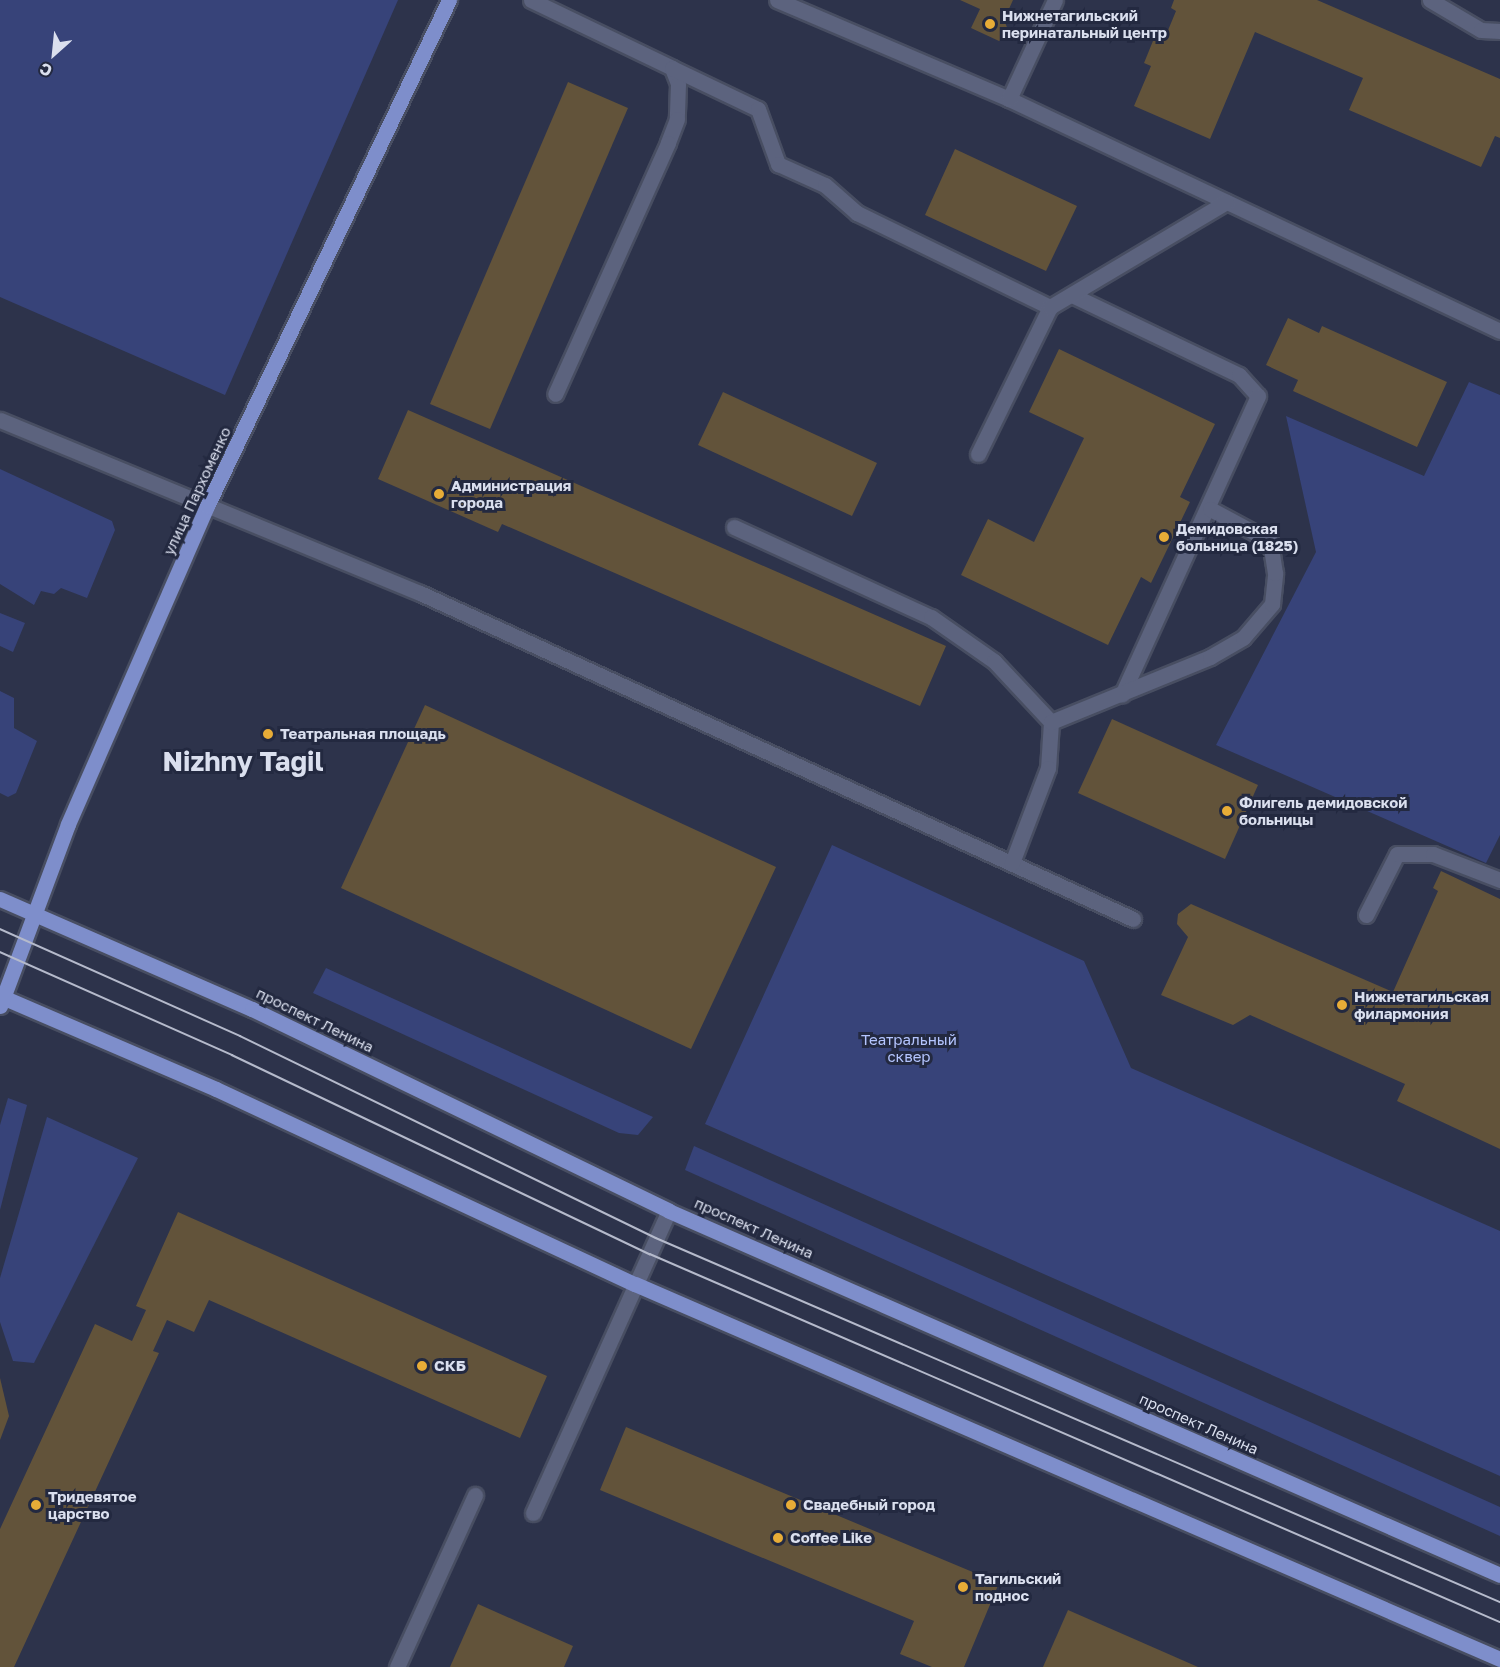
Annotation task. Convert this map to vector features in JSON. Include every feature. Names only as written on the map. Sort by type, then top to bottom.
[{"type":"main road","name":"улица Пархоменко","points":[[1,1000],[32,914],[207,506],[449,0]]},
{"type":"main road","name":"проспект Ленина","points":[[0,899],[252,1009],[669,1211],[1500,1575]]},
{"type":"main road","points":[[1,1000],[216,1089],[635,1284],[1500,1659]]},
{"type":"street","points":[[531,0],[758,109],[777,164],[825,185],[857,213],[1050,308]]},
{"type":"street","points":[[777,0],[1009,99],[1500,331]]},
{"type":"street","points":[[1009,99],[1055,0]]},
{"type":"street","points":[[1430,0],[1481,30],[1500,31]]},
{"type":"street","points":[[555,394],[677,119],[678,84],[672,68]]},
{"type":"street","points":[[978,454],[1050,308],[1074,296],[1226,202]]},
{"type":"street","points":[[1074,296],[1239,375],[1258,396],[1210,509],[1122,694]]},
{"type":"street","points":[[0,420],[420,593],[1133,919]]},
{"type":"street","points":[[1051,722],[1122,694],[1234,643],[1272,604],[1275,573],[1270,542],[1210,509]]},
{"type":"street","points":[[734,527],[931,617],[994,661],[1051,722],[1048,768],[1012,863]]},
{"type":"street","points":[[1366,915],[1397,854],[1433,854],[1500,880]]},
{"type":"street","points":[[533,1513],[669,1211]]},
{"type":"street","points":[[397,1667],[475,1495]]},
{"type":"green space","points":[[0,0],[398,0],[225,395],[0,297]]},
{"type":"green space","points":[[1469,382],[1500,395],[1500,835],[1486,863],[1216,745],[1316,552],[1286,416],[1424,476]]},
{"type":"green space","points":[[0,469],[112,521],[115,530],[87,598],[61,588],[54,594],[41,591],[34,605],[0,584]]},
{"type":"green space","points":[[0,613],[25,623],[13,652],[0,646]]},
{"type":"green space","points":[[0,691],[14,698],[14,728],[37,741],[16,793],[8,797],[0,793]]},
{"type":"green space","name":"Театральный сквер","points":[[832,845],[1084,961],[1131,1068],[1500,1231],[1500,1476],[705,1124]]},
{"type":"green space","points":[[326,968],[653,1117],[638,1135],[619,1133],[313,993]]},
{"type":"green space","points":[[8,1098],[27,1105],[0,1210],[0,1125]]},
{"type":"green space","points":[[47,1117],[138,1158],[34,1363],[13,1361],[0,1322],[0,1278]]},
{"type":"green space","points":[[694,1146],[1500,1507],[1500,1536],[685,1170]]},
{"type":"building","name":"Нижнетагильский перинатальный центр","points":[[960,0],[1013,0],[1004,20],[1011,37],[999,41],[971,28],[980,9]]},
{"type":"building","points":[[1174,0],[1317,0],[1500,79],[1500,138],[1495,136],[1481,167],[1349,110],[1363,78],[1255,32],[1210,139],[1134,106],[1151,66],[1144,63],[1155,36],[1164,40],[1176,11],[1171,8]]},
{"type":"building","points":[[568,82],[628,108],[490,429],[430,404]]},
{"type":"building","points":[[955,149],[1077,206],[1046,271],[925,215]]},
{"type":"building","points":[[1288,318],[1319,333],[1322,326],[1447,382],[1417,447],[1293,391],[1298,380],[1266,365]]},
{"type":"building","points":[[1059,349],[1215,424],[1180,497],[1190,502],[1151,583],[1141,577],[1108,645],[961,575],[988,519],[1034,542],[1084,438],[1029,412]]},
{"type":"building","points":[[723,392],[877,463],[852,516],[698,445]]},
{"type":"building","points":[[408,410],[946,646],[920,706],[502,524],[498,532],[378,479]]},
{"type":"building","points":[[425,705],[776,867],[691,1049],[341,888]]},
{"type":"building","points":[[1112,719],[1258,785],[1225,859],[1078,793]]},
{"type":"building","name":"Нижнетагильская филармония","points":[[1441,871],[1500,899],[1500,1149],[1397,1101],[1405,1084],[1250,1015],[1233,1025],[1161,995],[1188,937],[1177,924],[1178,914],[1191,904],[1393,992],[1438,891],[1433,888]]},
{"type":"building","points":[[178,1212],[547,1376],[520,1438],[209,1300],[194,1332],[167,1320],[153,1351],[159,1353],[14,1667],[0,1667],[0,1529],[95,1324],[132,1341],[146,1310],[136,1306]]},
{"type":"building","points":[[0,1378],[9,1416],[0,1440]]},
{"type":"building","points":[[626,1427],[999,1583],[964,1667],[932,1667],[900,1654],[914,1621],[600,1490]]},
{"type":"building","points":[[478,1604],[573,1646],[564,1667],[450,1667]]},
{"type":"building","points":[[1068,1610],[1198,1667],[1043,1667]]},
{"type":"tram line","points":[[0,929],[240,1036],[656,1238],[1500,1602]]},
{"type":"tram line","points":[[0,952],[232,1055],[650,1254],[1500,1622]]},
{"type":"place","name":"Нижнетагильский перинатальный центр","points":[[990,24]]},
{"type":"place","name":"Администрация города","points":[[439,494]]},
{"type":"place","name":"Демидовская больница (1825)","points":[[1164,537]]},
{"type":"place","name":"Театральная площадь","points":[[268,734]]},
{"type":"place","name":"Флигель демидовской больницы","points":[[1227,811]]},
{"type":"place","name":"Нижнетагильская филармония","points":[[1342,1005]]},
{"type":"place","name":"СКБ","points":[[422,1366]]},
{"type":"place","name":"Тридевятое царство","points":[[36,1505]]},
{"type":"place","name":"Свадебный город","points":[[791,1505]]},
{"type":"place","name":"Coffee Like","points":[[778,1538]]},
{"type":"place","name":"Тагильский поднос","points":[[963,1587]]},
{"type":"district","name":"Nizhny Tagil","points":[[243,762]]}]
